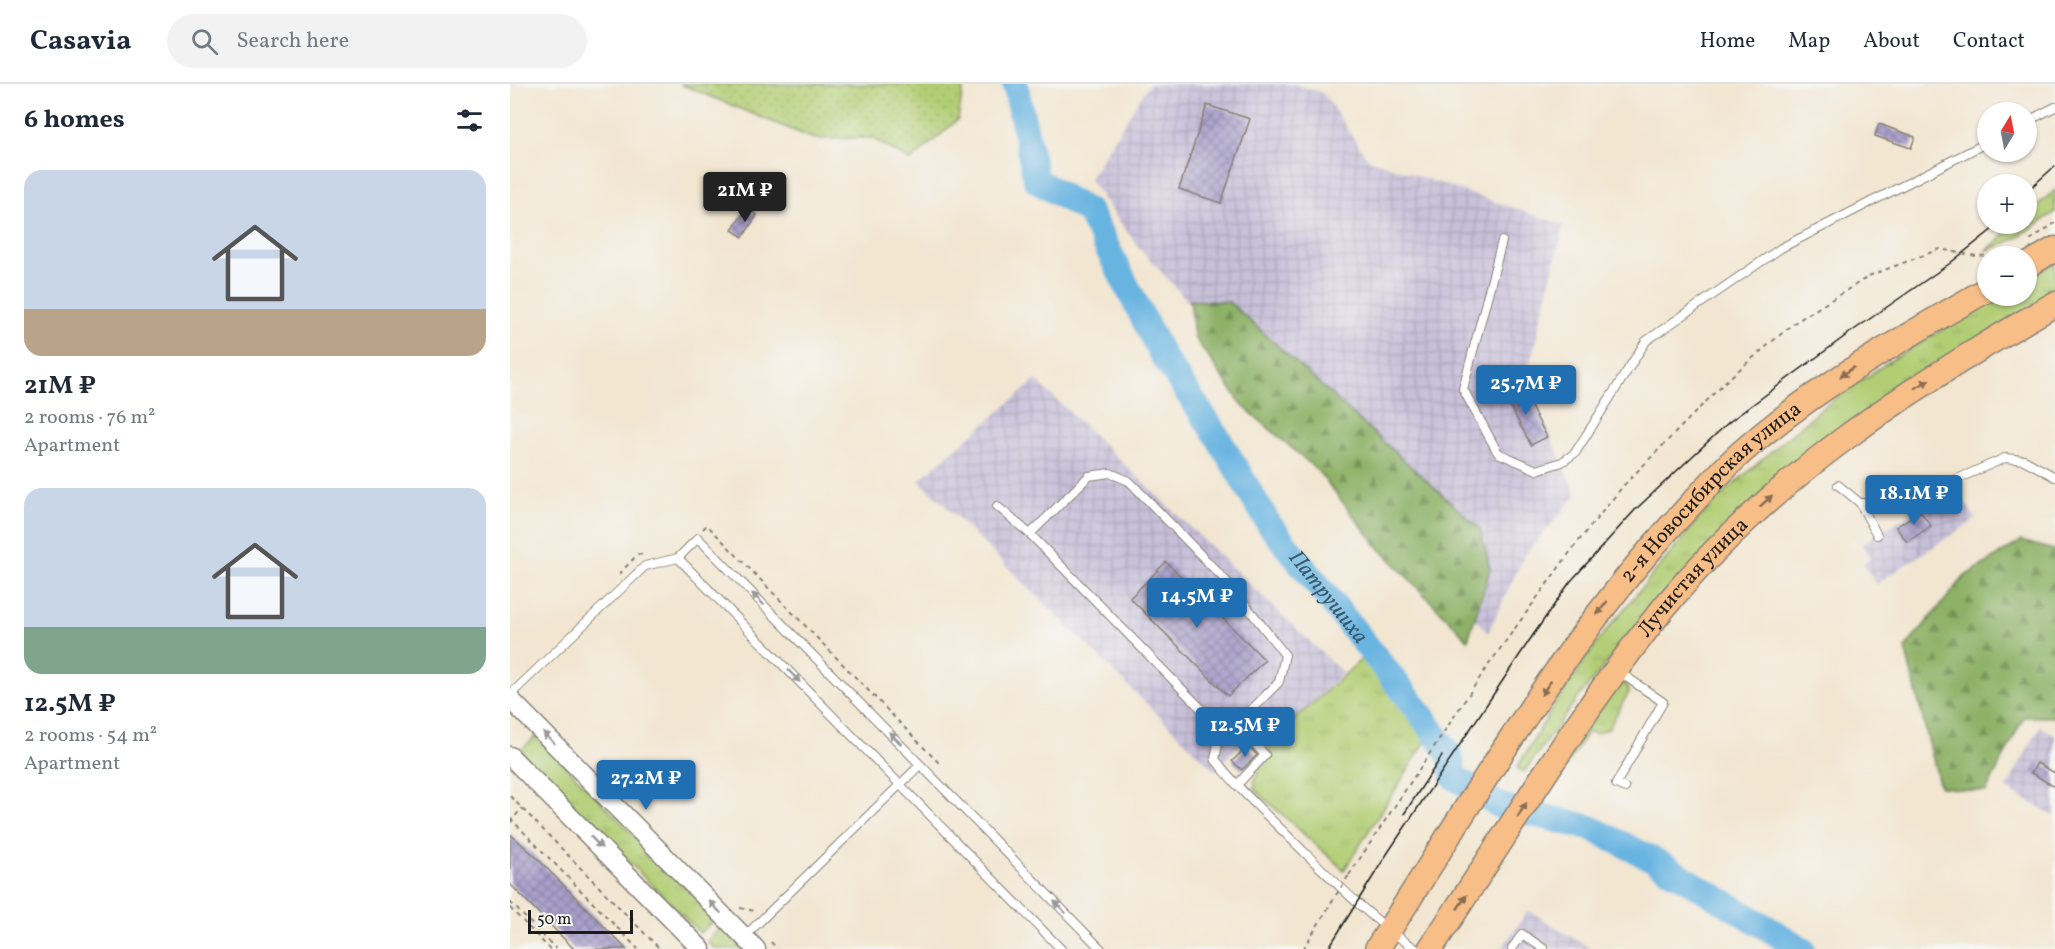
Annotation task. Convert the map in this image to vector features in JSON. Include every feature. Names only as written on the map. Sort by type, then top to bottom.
[{"type":"main road","points":[[2037,251],[2055,249]]},
{"type":"main road","name":"2-я Новосибирская улица","points":[[1382,940],[1578,639],[1608,600],[1701,493],[1742,452],[1850,370],[1977,295]]},
{"type":"main road","name":"Лучистая улица","points":[[1430,949],[1616,669],[1689,579],[1755,511],[1790,480],[1898,398],[2055,304]]},
{"type":"street","points":[[510,697],[750,943]]},
{"type":"street","points":[[510,756],[701,949]]},
{"type":"lane","points":[[2037,116],[2055,107]]},
{"type":"lane","points":[[1502,241],[1463,389],[1498,453],[1537,470],[1562,462],[1575,453],[1646,341],[1781,248],[1977,148]]},
{"type":"lane","points":[[1860,503],[1879,503],[1941,490],[2005,458],[2024,460],[2055,477]]},
{"type":"lane","points":[[1030,534],[1089,476],[1110,472],[1129,481],[1137,489],[1230,585],[1285,655],[1279,682],[1244,717],[1221,729]]},
{"type":"lane","points":[[1838,485],[1860,503],[1877,535]]},
{"type":"lane","points":[[996,506],[1030,534],[1221,729]]},
{"type":"lane","points":[[510,697],[645,566],[678,558],[698,538],[1101,949]]},
{"type":"lane","points":[[678,558],[1061,949]]},
{"type":"lane","points":[[1616,669],[1663,702],[1616,784],[1625,788]]},
{"type":"lane","points":[[1221,729],[1215,759],[1237,785],[1382,940],[1416,949]]},
{"type":"lane","points":[[1237,785],[1266,754],[1254,743]]},
{"type":"lane","points":[[750,943],[920,765]]},
{"type":"lane","points":[[1512,949],[1522,934],[1544,949]]},
{"type":"path","points":[[2028,246],[2055,223]]},
{"type":"path","points":[[1303,949],[1454,716],[1559,566],[1624,485],[1727,380],[1794,323],[1871,275],[1940,249],[1977,256]]},
{"type":"path","points":[[699,531],[707,525],[938,762]]},
{"type":"path","points":[[510,796],[660,949]]},
{"type":"path","points":[[522,808],[511,820],[638,949]]},
{"type":"path","points":[[510,902],[556,949]]},
{"type":"path","points":[[510,908],[550,949]]},
{"type":"shaded area","points":[[1149,84],[1294,84],[1323,93],[1368,159],[1564,225],[1526,379],[1576,495],[1524,556],[1488,633],[1136,244],[1089,179]]},
{"type":"shaded area","points":[[1036,380],[1343,673],[1271,741],[1255,728],[1215,771],[919,480]]},
{"type":"shaded area","points":[[1954,485],[1976,519],[1876,584],[1863,564],[1871,558],[1862,544]]},
{"type":"shaded area","points":[[2040,726],[2055,735],[2055,816],[2006,789]]},
{"type":"shaded area","points":[[1528,910],[1591,949],[1502,949]]},
{"type":"green space","points":[[680,84],[964,84],[958,119],[911,161],[872,138],[814,139]]},
{"type":"green space","points":[[2055,190],[2055,212],[2037,224],[2037,206]]},
{"type":"green space","points":[[2006,234],[2023,234],[1998,246],[1992,246]]},
{"type":"green space","points":[[2055,263],[2055,292],[2037,303],[2037,273]]},
{"type":"green space","points":[[1190,300],[1229,302],[1480,529],[1490,569],[1468,640],[1379,548],[1317,470],[1243,406],[1194,337]]},
{"type":"green space","points":[[1982,306],[2033,306],[1885,398],[1632,631],[1574,703],[1524,772],[1517,768],[1554,705],[1601,637],[1713,502],[1823,407],[1888,362]]},
{"type":"green space","points":[[2021,541],[2055,550],[2055,717],[2024,717],[1986,792],[1940,787],[1905,648],[1965,576]]},
{"type":"green space","points":[[1365,656],[1428,738],[1344,870],[1255,790],[1254,784],[1259,771],[1271,756],[1268,750],[1271,741]]},
{"type":"green space","points":[[1623,683],[1627,685],[1629,692],[1608,729],[1595,734],[1588,731],[1551,792],[1546,789],[1614,687]]},
{"type":"green space","points":[[536,736],[716,918],[700,933],[519,752]]},
{"type":"green space","points":[[723,926],[745,949],[715,949],[707,941]]},
{"type":"building","points":[[1207,105],[1250,119],[1221,203],[1179,189]]},
{"type":"building","points":[[1879,124],[1915,137],[1911,148],[1875,136]]},
{"type":"building","points":[[747,208],[757,215],[743,237],[732,230]]},
{"type":"building","points":[[1521,388],[1547,437],[1531,445],[1505,396]]},
{"type":"building","points":[[1920,511],[1931,526],[1907,542],[1896,527]]},
{"type":"building","points":[[1166,562],[1265,660],[1228,696],[1130,598]]},
{"type":"building","points":[[1248,746],[1257,755],[1242,770],[1232,761]]},
{"type":"building","points":[[2037,763],[2055,773],[2055,787],[2031,773]]},
{"type":"building","points":[[510,834],[534,855],[626,949],[574,949],[510,884]]},
{"type":"waterway","name":"Патрушиха","points":[[1015,84],[1036,180],[1089,212],[1162,355],[1217,436],[1269,524],[1415,706],[1450,755],[1454,777],[1500,806],[1591,828],[1656,861],[1802,949]]},
{"type":"tram line","points":[[2037,182],[2055,166]]},
{"type":"tram line","points":[[1328,949],[1387,854],[1570,582],[1635,510],[1729,422],[1848,334],[1949,264],[1986,234]]},
{"type":"tram line","points":[[1404,814],[1442,756]]}]
